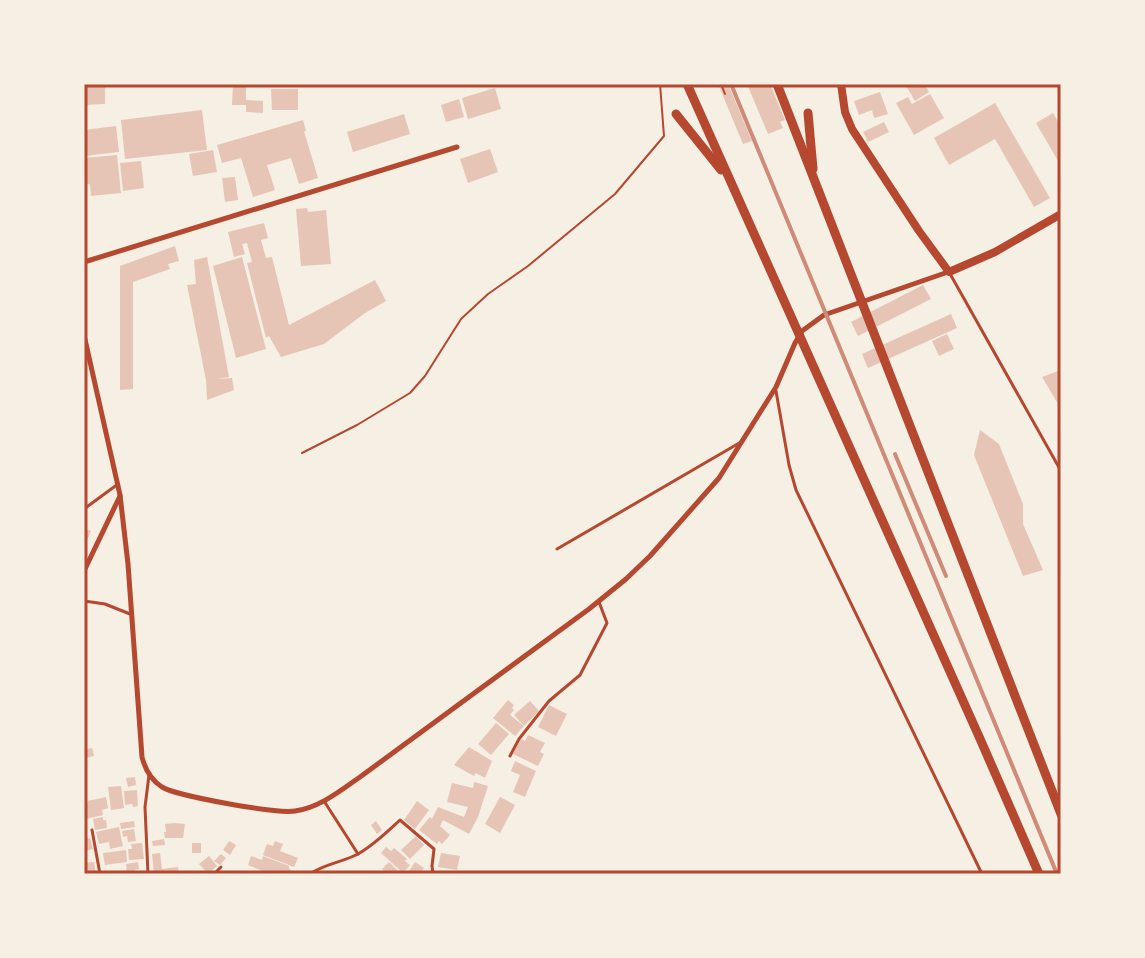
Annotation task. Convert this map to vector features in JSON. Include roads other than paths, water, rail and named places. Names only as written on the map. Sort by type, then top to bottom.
[{"type":"main road","points":[[687,84],[1039,874]]},
{"type":"main road","points":[[777,84],[1061,814]]},
{"type":"main road","points":[[841,84],[845,112],[852,129],[949,272],[995,252],[1061,214]]},
{"type":"main road","points":[[808,113],[814,176]]},
{"type":"main road","points":[[676,114],[733,185]]},
{"type":"street","points":[[84,262],[457,147]]},
{"type":"street","points":[[84,335],[120,495],[142,757],[149,775],[158,784],[176,793],[272,811],[295,811],[324,801],[360,777],[599,602],[650,556],[719,478],[776,387],[802,331],[824,315],[949,272]]},
{"type":"street","points":[[84,571],[120,495]]},
{"type":"lane","points":[[949,272],[1061,471]]},
{"type":"lane","points":[[776,387],[796,490],[982,874]]},
{"type":"lane","points":[[557,549],[744,440]]},
{"type":"lane","points":[[84,509],[118,484]]},
{"type":"lane","points":[[84,601],[105,604],[132,615]]},
{"type":"lane","points":[[510,756],[519,739],[549,701],[580,675],[607,623],[599,602]]},
{"type":"lane","points":[[148,874],[145,807],[149,775]]},
{"type":"lane","points":[[324,801],[358,854]]},
{"type":"lane","points":[[310,874],[318,868],[358,854],[400,820],[434,849],[433,874]]},
{"type":"lane","points":[[92,830],[100,874]]},
{"type":"lane","points":[[214,874],[221,867]]},
{"type":"railway","points":[[731,84],[1057,874]]},
{"type":"railway","points":[[895,454],[946,576]]}]
